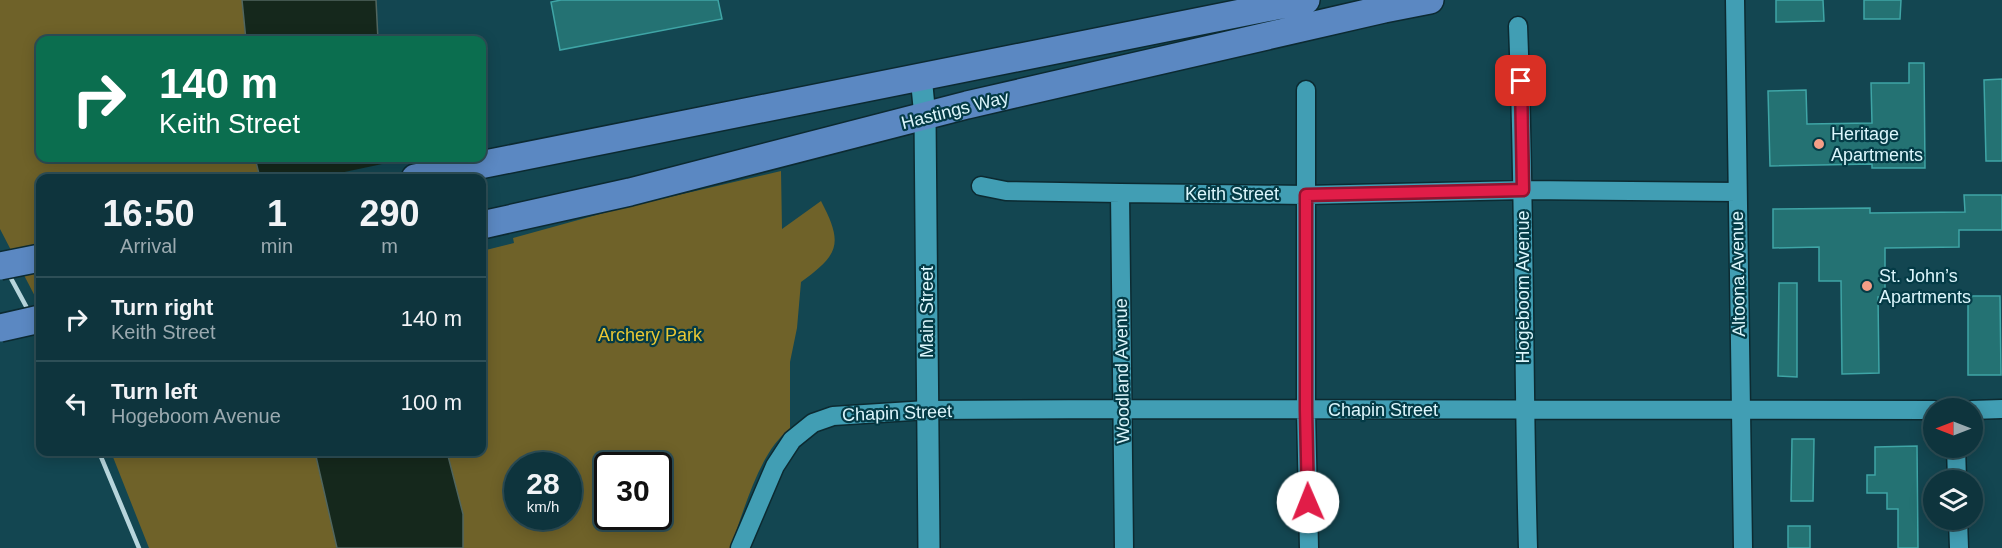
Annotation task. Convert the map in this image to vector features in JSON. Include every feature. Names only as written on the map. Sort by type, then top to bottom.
[{"type":"main road","name":"Hastings Way","points":[[434,174],[1306,0]]},
{"type":"main road","name":"Hastings Way","points":[[486,224],[630,192],[994,99],[1430,0]]},
{"type":"main road","points":[[0,266],[36,259]]},
{"type":"main road","points":[[0,328],[36,320]]},
{"type":"street","name":"Altoona Avenue","points":[[1735,0],[1743,548]]},
{"type":"street","name":"Hogeboom Avenue","points":[[1518,26],[1523,190],[1524,410],[1528,548]]},
{"type":"street","name":"Main Street","points":[[921,76],[925,117],[929,548]]},
{"type":"street","points":[[1306,90],[1306,410],[1309,548]]},
{"type":"street","name":"Keith Street","points":[[981,186],[1006,191],[1306,195],[1523,190],[1737,192]]},
{"type":"street","name":"Woodland Avenue","points":[[1120,193],[1124,548]]},
{"type":"street","points":[[1983,410],[2002,409]]},
{"type":"street","name":"Chapin Street","points":[[740,548],[775,466],[792,440],[813,423],[833,416],[927,410],[1923,410]]},
{"type":"street","points":[[1958,530],[1959,548]]},
{"type":"green space","points":[[0,0],[242,0],[246,36],[36,36],[36,162],[256,162],[259,174],[36,174],[36,298],[0,229]]},
{"type":"green space","name":"Archery Park","points":[[781,171],[782,229],[821,201],[833,227],[834,247],[824,263],[801,282],[797,328],[790,362],[790,429],[779,439],[761,467],[730,548],[463,548],[463,514],[448,456],[486,456],[486,250],[514,243],[513,238],[618,209]]},
{"type":"green space","points":[[113,456],[316,456],[337,548],[149,548]]},
{"type":"shaded area","points":[[242,0],[376,0],[378,36],[246,36]]},
{"type":"shaded area","points":[[256,162],[383,162],[384,174],[259,174]]},
{"type":"shaded area","points":[[316,456],[448,456],[463,514],[463,548],[337,548]]},
{"type":"pier","points":[[387,163],[387,174],[335,174]]},
{"type":"building","points":[[561,0],[718,0],[722,19],[560,50],[551,2]]},
{"type":"building","points":[[1776,0],[1823,0],[1824,21],[1776,22]]},
{"type":"building","points":[[1864,0],[1901,0],[1900,19],[1864,19]]},
{"type":"building","points":[[1909,63],[1924,63],[1925,168],[1872,168],[1872,164],[1770,166],[1768,91],[1806,90],[1807,124],[1872,123],[1871,83],[1909,83]]},
{"type":"building","points":[[2002,79],[2002,161],[1986,161],[1984,80]]},
{"type":"building","name":"St. John’s Apartments","points":[[1964,195],[2002,195],[2002,230],[1959,230],[1959,247],[1885,248],[1885,297],[1878,297],[1879,373],[1842,374],[1841,281],[1819,281],[1819,247],[1773,248],[1773,209],[1870,208],[1870,213],[1965,212]]},
{"type":"building","points":[[1779,283],[1797,283],[1797,377],[1778,376]]},
{"type":"building","points":[[1968,296],[2000,296],[2001,375],[1968,375]]},
{"type":"building","points":[[1792,439],[1814,439],[1813,501],[1791,501]]},
{"type":"building","points":[[1917,446],[1918,548],[1898,548],[1898,509],[1887,509],[1887,493],[1867,493],[1867,475],[1875,475],[1875,447]]},
{"type":"building","points":[[1788,526],[1810,526],[1810,548],[1788,548]]},
{"type":"railway","points":[[0,258],[36,325]]},
{"type":"railway","points":[[101,456],[139,548]]},
{"type":"place","name":"Heritage Apartments","points":[[1819,144]]},
{"type":"place","name":"St. John’s Apartments","points":[[1867,286]]},
{"type":"route","points":[[1308,502],[1306,195],[1523,190],[1521,81]]}]
